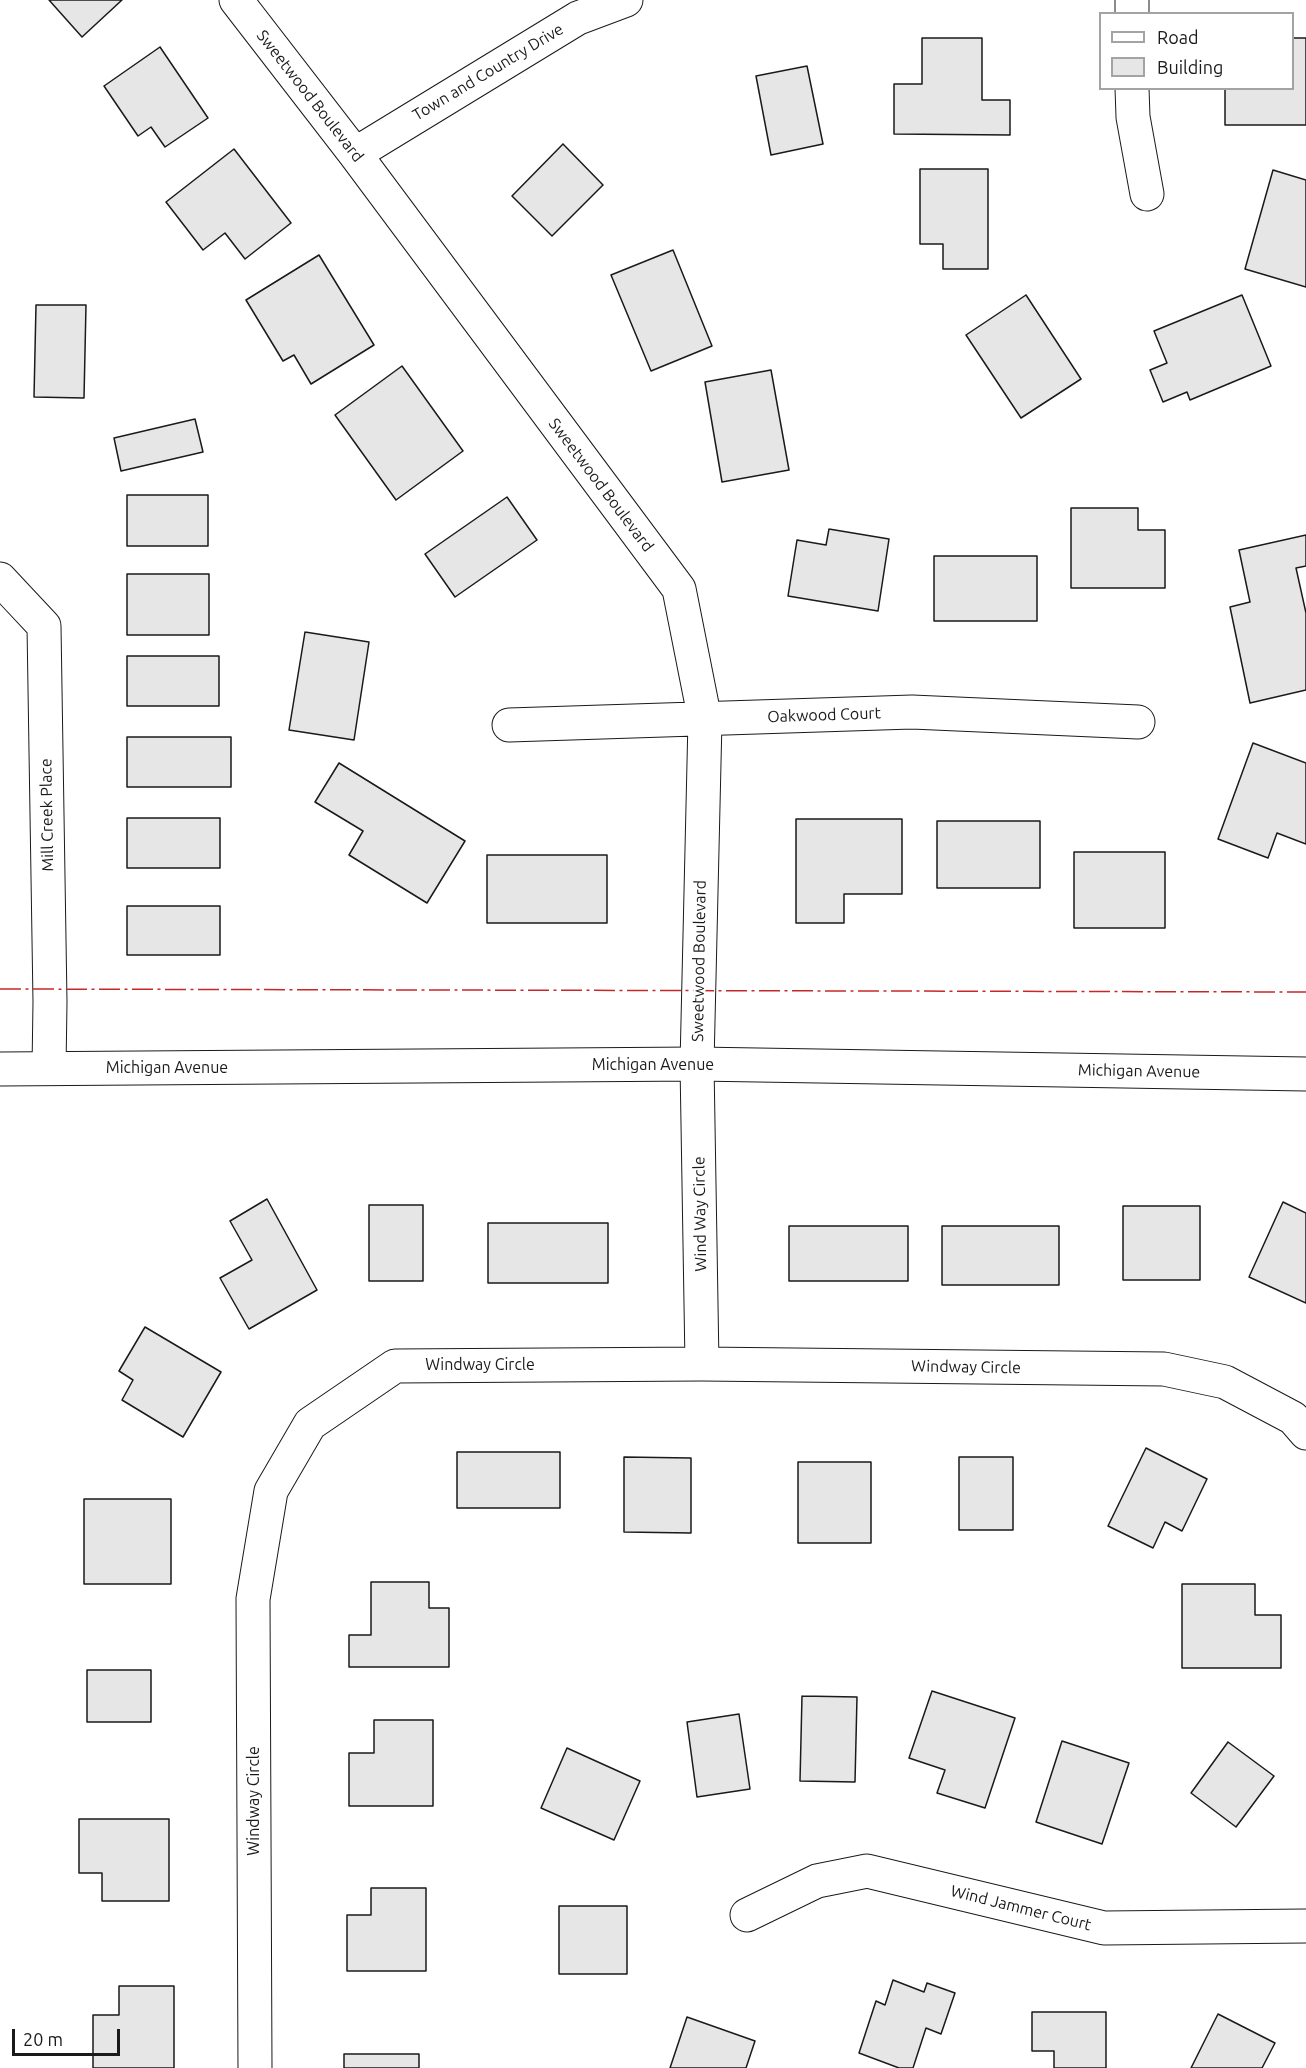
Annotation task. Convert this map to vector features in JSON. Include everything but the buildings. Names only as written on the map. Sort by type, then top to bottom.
[{"type":"street","name":"Sweetwood Boulevard","points":[[236,0],[355,154],[679,590],[705,720],[697,1064]]},
{"type":"street","name":"Town and Country Drive","points":[[355,154],[578,18],[626,0]]},
{"type":"street","points":[[1132,90],[1133,117],[1147,194]]},
{"type":"street","name":"Mill Creek Place","points":[[0,579],[45,626],[49,1068]]},
{"type":"street","name":"Oakwood Court","points":[[509,725],[912,712],[1138,722]]},
{"type":"street","name":"Michigan Avenue","points":[[0,1069],[697,1064],[1306,1074]]},
{"type":"street","name":"Wind Way Circle","points":[[697,1064],[702,1364]]},
{"type":"street","name":"Windway Circle","points":[[255,2068],[253,1599],[272,1491],[310,1424],[394,1366],[702,1364],[1164,1369],[1225,1382],[1293,1418],[1306,1433]]},
{"type":"street","name":"Wind Jammer Court","points":[[747,1915],[817,1881],[867,1871],[1104,1928],[1306,1926]]},
{"type":"power","points":[[0,989],[1306,992]]}]
